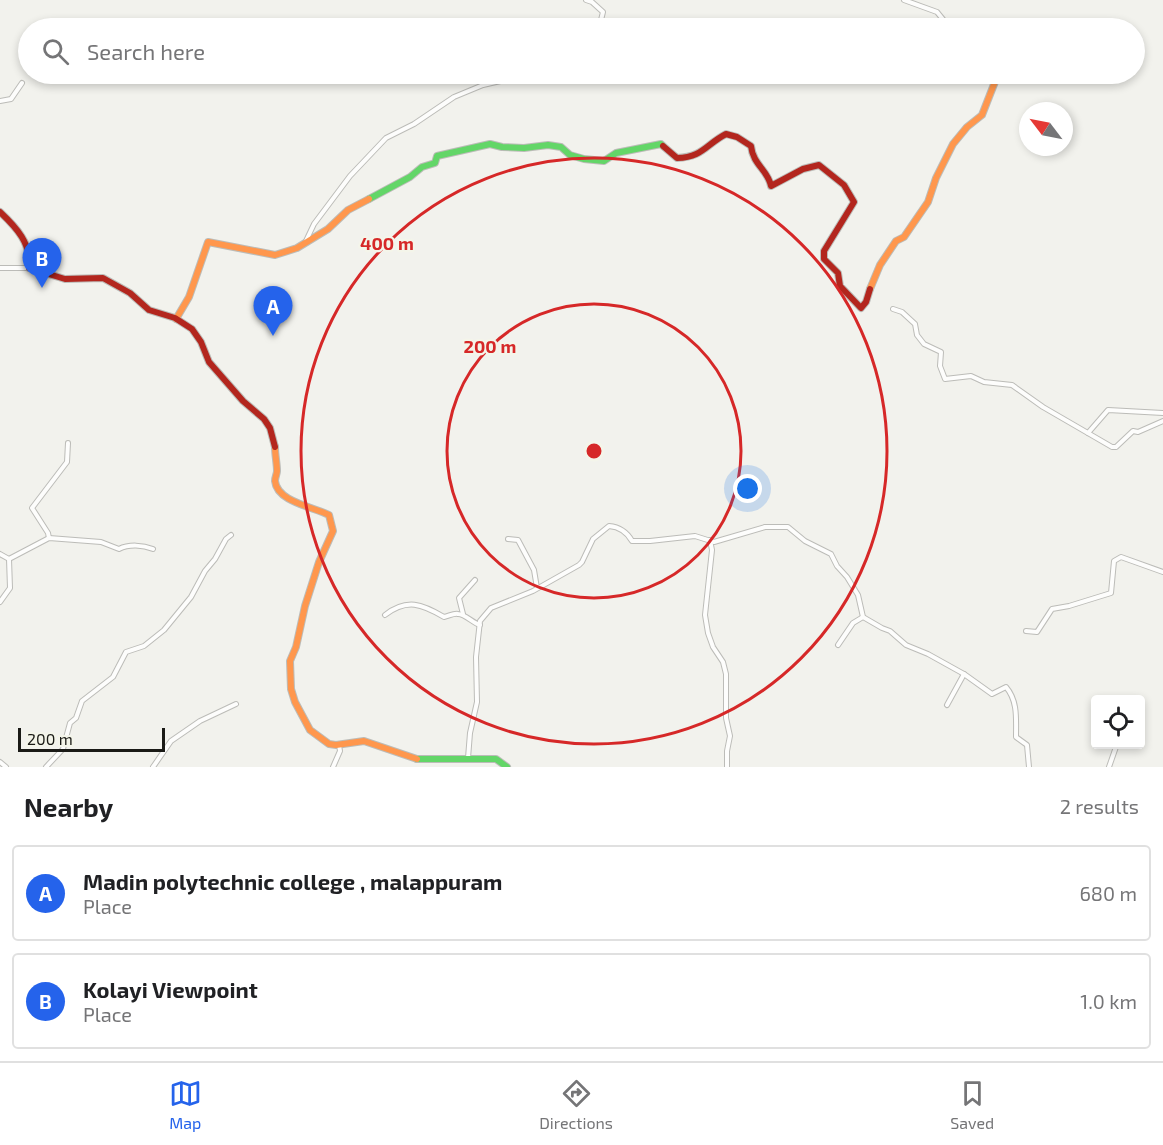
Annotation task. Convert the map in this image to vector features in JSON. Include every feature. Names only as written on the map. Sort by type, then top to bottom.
[{"type":"street","points":[[586,0],[592,2],[603,12],[602,18]]},
{"type":"street","points":[[904,0],[937,12],[942,18]]},
{"type":"street","points":[[0,101],[11,99],[21,84]]},
{"type":"street","points":[[304,243],[314,224],[351,176],[386,138],[414,124],[454,97],[487,84]]},
{"type":"street","points":[[176,319],[189,297],[208,242],[275,255],[297,248],[328,228],[348,210],[435,163],[437,156],[490,144],[524,148],[548,145],[561,147],[570,155],[597,162],[604,161],[616,153],[661,144],[677,158],[687,158],[699,156],[726,134],[751,146],[753,163],[771,181],[771,186],[803,169],[819,165],[851,192],[854,202],[824,251],[824,259],[838,273],[840,286],[861,308],[866,302],[880,265],[896,241],[904,237],[928,202],[936,178],[953,144],[967,127],[982,115],[994,84]]},
{"type":"street","points":[[0,212],[25,242],[31,262],[29,268]]},
{"type":"street","points":[[0,268],[29,268],[65,279],[103,278],[130,293],[149,310],[176,319],[192,329],[201,342],[208,362],[270,428],[274,440],[277,472],[275,481],[279,489],[294,503],[320,510],[329,515],[333,531],[319,562],[305,606],[296,647],[290,661],[291,689],[295,702],[304,719],[319,738],[330,744],[339,745],[364,741],[402,755],[427,760],[496,759],[507,767]]},
{"type":"street","points":[[893,309],[902,312],[915,324],[917,335],[924,344],[940,352],[940,366],[945,379],[971,376],[984,382],[1012,385],[1043,407],[1112,447],[1116,447],[1133,431],[1138,432],[1163,421]]},
{"type":"street","points":[[1088,433],[1108,410],[1163,413]]},
{"type":"street","points":[[49,538],[32,508],[67,462],[68,443]]},
{"type":"street","points":[[468,758],[470,733],[477,702],[476,657],[480,621],[491,608],[537,588],[582,562],[592,539],[609,526],[621,529],[632,541],[695,536],[714,542],[765,527],[788,527],[805,542],[831,554],[858,595],[863,617],[890,631],[906,645],[964,674],[992,694],[1006,687],[1013,695],[1016,737],[1026,745],[1029,767]]},
{"type":"street","points":[[46,767],[63,749],[70,723],[76,718],[82,701],[113,677],[126,652],[144,646],[164,630],[191,597],[226,539],[231,536]]},
{"type":"street","points":[[9,559],[49,538],[101,542],[119,549],[126,546],[145,546],[153,549]]},
{"type":"street","points":[[508,539],[518,540],[534,570],[537,588]]},
{"type":"street","points":[[710,540],[712,550],[705,615],[708,633],[713,647],[723,662],[726,674],[726,718],[730,736],[727,767]]},
{"type":"street","points":[[0,554],[9,559]]},
{"type":"street","points":[[1026,631],[1037,632],[1052,609],[1111,593],[1114,561],[1121,557],[1163,572]]},
{"type":"street","points":[[0,602],[10,588],[9,559]]},
{"type":"street","points":[[475,580],[459,598],[463,614],[471,622],[480,625]]},
{"type":"street","points":[[385,615],[395,607],[406,604],[427,608],[444,617],[455,613],[463,614]]},
{"type":"street","points":[[838,645],[853,623],[863,617]]},
{"type":"street","points":[[946,705],[964,674]]},
{"type":"street","points":[[153,767],[171,741],[200,721],[236,704]]},
{"type":"street","points":[[333,767],[340,751],[339,745]]},
{"type":"street","points":[[1109,767],[1115,749]]},
{"type":"street","points":[[480,758],[481,767]]},
{"type":"street","points":[[0,762],[6,767]]},
{"type":"traffic: fast","points":[[369,199],[410,177],[422,167],[435,163],[437,156],[490,144],[524,148],[548,145],[561,147],[570,155],[604,161],[616,153],[661,144],[663,146]]},
{"type":"traffic: fast","points":[[417,759],[496,759],[507,767]]},
{"type":"traffic: slow","points":[[870,289],[880,265],[896,241],[904,237],[928,202],[936,178],[953,144],[967,127],[982,115],[994,84]]},
{"type":"traffic: slow","points":[[176,319],[189,297],[208,242],[275,255],[297,248],[328,229],[348,210],[369,199]]},
{"type":"traffic: slow","points":[[275,447],[277,488],[289,499],[329,515],[333,531],[319,562],[305,606],[296,647],[290,661],[291,689],[295,702],[310,730],[329,744],[364,741],[417,759]]},
{"type":"traffic: jam","points":[[663,146],[677,158],[686,157],[698,153],[726,134],[737,137],[751,146],[752,153],[771,186],[803,169],[819,165],[844,185],[854,202],[824,251],[824,259],[838,273],[840,286],[861,308],[866,302],[870,289]]},
{"type":"traffic: jam","points":[[0,212],[22,237],[28,251],[29,268],[65,279],[103,278],[130,293],[149,310],[175,318],[192,329],[201,342],[209,362],[243,401],[264,419],[270,428],[275,447]]},
{"type":"place","name":"Kolayi Viewpoint","points":[[42,288]]},
{"type":"place","name":"Madin polytechnic college , malappuram","points":[[273,336]]}]
